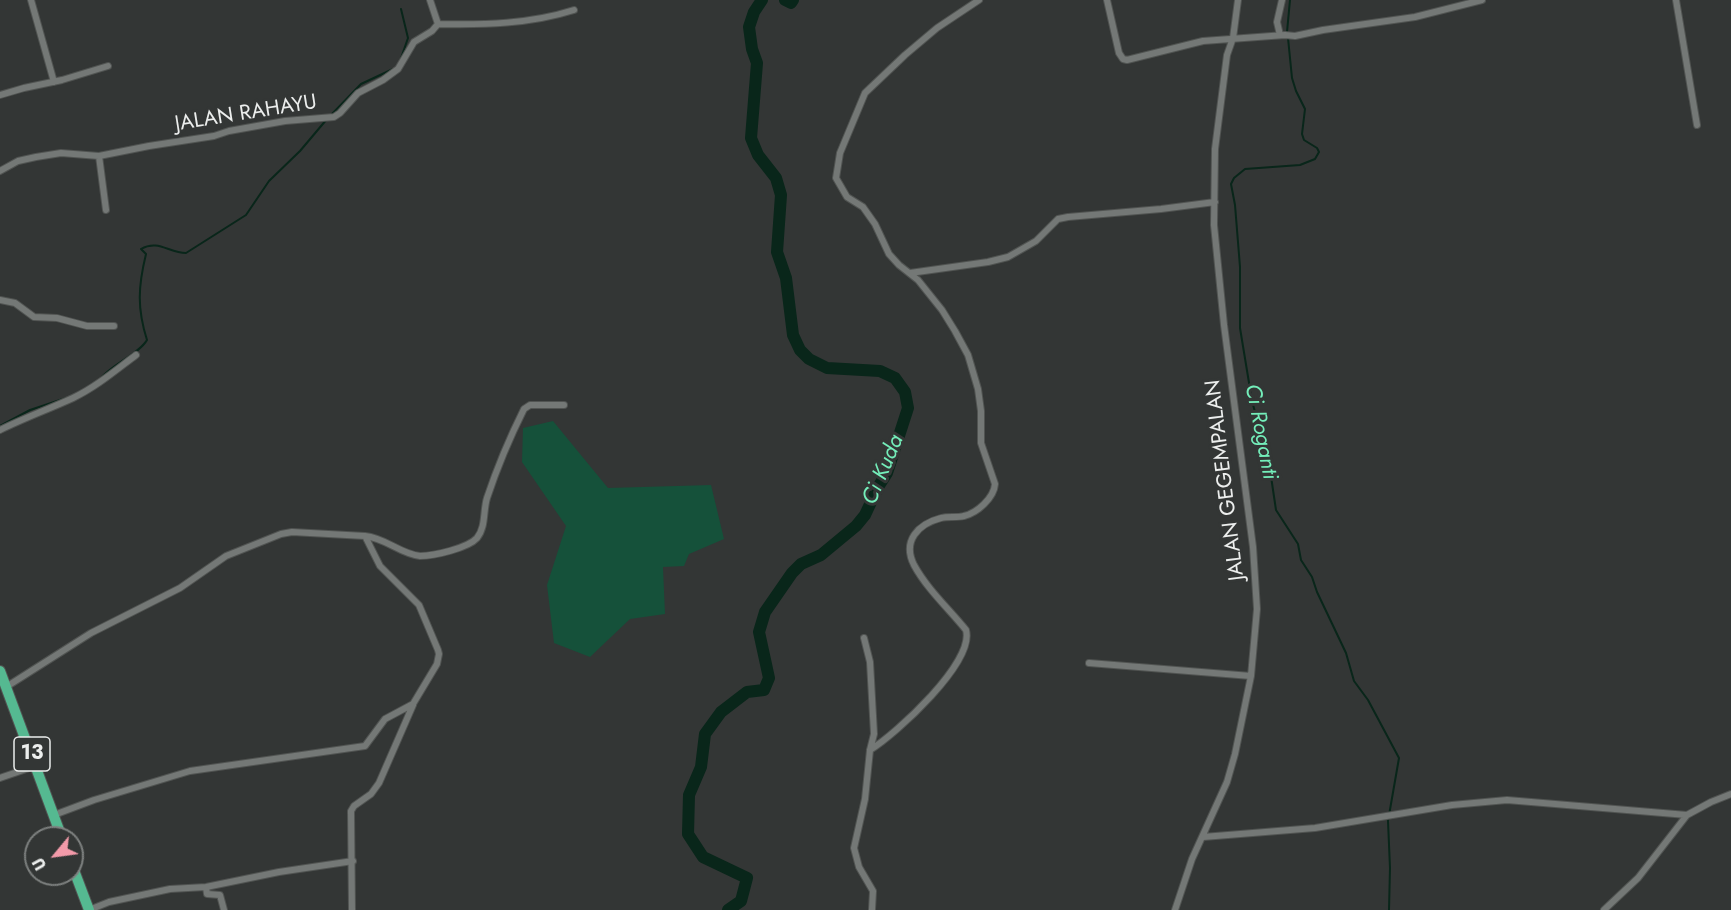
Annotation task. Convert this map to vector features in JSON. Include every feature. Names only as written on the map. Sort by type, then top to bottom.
[{"type":"highway","name":"13","points":[[0,671],[58,826]]},
{"type":"highway","points":[[80,886],[89,910]]},
{"type":"street","points":[[31,0],[54,82]]},
{"type":"street","points":[[430,0],[438,24],[504,23],[546,18],[574,10]]},
{"type":"street","points":[[870,750],[882,743],[918,711],[951,671],[968,638],[966,630],[936,595],[913,563],[909,549],[912,535],[926,523],[944,517],[963,516],[975,512],[995,489],[995,484],[981,443],[980,398],[968,355],[942,310],[918,280],[898,265],[889,254],[875,224],[863,207],[847,197],[836,178],[840,153],[865,93],[904,55],[937,28],[979,0]]},
{"type":"street","points":[[1107,0],[1119,53],[1124,60],[1203,41],[1295,36],[1415,17],[1482,0]]},
{"type":"street","name":"JALAN GEGEMPALAN","points":[[1175,910],[1192,860],[1233,761],[1251,676],[1257,609],[1253,547],[1224,325],[1214,225],[1215,149],[1227,55],[1233,38],[1238,0]]},
{"type":"street","points":[[1282,0],[1277,22],[1282,35]]},
{"type":"street","points":[[1676,0],[1697,124]]},
{"type":"street","name":"JALAN RAHAYU","points":[[0,171],[18,161],[36,157],[69,153],[99,156],[285,121],[327,118],[340,113],[358,93],[398,69],[414,42],[438,24]]},
{"type":"street","points":[[0,95],[108,66]]},
{"type":"street","points":[[99,156],[106,210]]},
{"type":"street","points":[[910,273],[988,262],[1008,256],[1036,241],[1058,219],[1215,202]]},
{"type":"street","points":[[0,300],[15,303],[34,317],[57,318],[87,326],[114,326]]},
{"type":"street","points":[[0,430],[32,414],[74,398],[99,384],[136,355]]},
{"type":"street","points":[[6,687],[91,633],[168,594],[226,556],[281,534],[292,532],[365,536],[381,539],[404,552],[420,556],[443,553],[475,540],[479,535],[488,497],[524,409],[530,405],[564,405]]},
{"type":"street","points":[[352,910],[351,811],[379,783],[413,704],[438,659],[438,650],[419,605],[380,566],[365,536]]},
{"type":"street","points":[[864,638],[869,651],[875,719],[865,799],[854,848],[860,867],[873,891],[872,910]]},
{"type":"street","points":[[1089,663],[1251,676]]},
{"type":"street","points":[[54,815],[94,800],[190,771],[365,746],[385,719],[413,704]]},
{"type":"street","points":[[0,778],[36,766]]},
{"type":"street","points":[[1604,910],[1638,878],[1687,815],[1710,802],[1731,794]]},
{"type":"street","points":[[1203,837],[1279,832],[1452,805],[1508,800],[1687,815]]},
{"type":"street","points":[[89,910],[170,889],[206,887],[279,872],[353,861]]},
{"type":"street","points":[[206,887],[207,894],[220,895],[224,910]]},
{"type":"green space","points":[[553,421],[608,488],[711,485],[724,539],[689,554],[684,566],[663,567],[665,614],[630,619],[590,657],[554,643],[547,585],[566,526],[522,462],[523,428]]},
{"type":"waterway","name":"Ci Kuda","points":[[728,910],[741,901],[747,878],[703,857],[688,834],[689,795],[701,767],[705,734],[721,712],[747,692],[764,690],[769,678],[759,632],[765,612],[801,564],[821,555],[856,526],[865,515],[887,473],[908,408],[905,392],[895,378],[880,371],[827,368],[809,359],[800,350],[793,335],[786,278],[777,252],[781,195],[776,178],[758,155],[751,138],[757,63],[752,49],[749,27],[754,12],[762,0]]},
{"type":"waterway","name":"Ci Kuda","points":[[785,0],[791,3],[793,0]]},
{"type":"waterway","name":"Ci Roganti","points":[[1287,32],[1290,0]]},
{"type":"waterway","points":[[400,61],[408,38],[401,9]]},
{"type":"waterway","name":"Ci Roganti","points":[[1288,38],[1292,78],[1305,109],[1302,134],[1304,140],[1317,148],[1319,152],[1315,159],[1300,165],[1245,169],[1234,178],[1231,184],[1240,267],[1240,328],[1252,401],[1269,463],[1276,510],[1298,544],[1301,560],[1312,577],[1346,653],[1354,681],[1368,700],[1399,758],[1388,821],[1389,910]]},
{"type":"waterway","points":[[331,115],[361,84],[393,69]]},
{"type":"waterway","points":[[100,379],[138,350],[147,340],[140,307],[141,277],[146,254],[141,249],[153,245],[186,253],[246,215],[269,181],[300,151],[327,119]]},
{"type":"waterway","points":[[0,426],[30,410],[66,398]]}]
